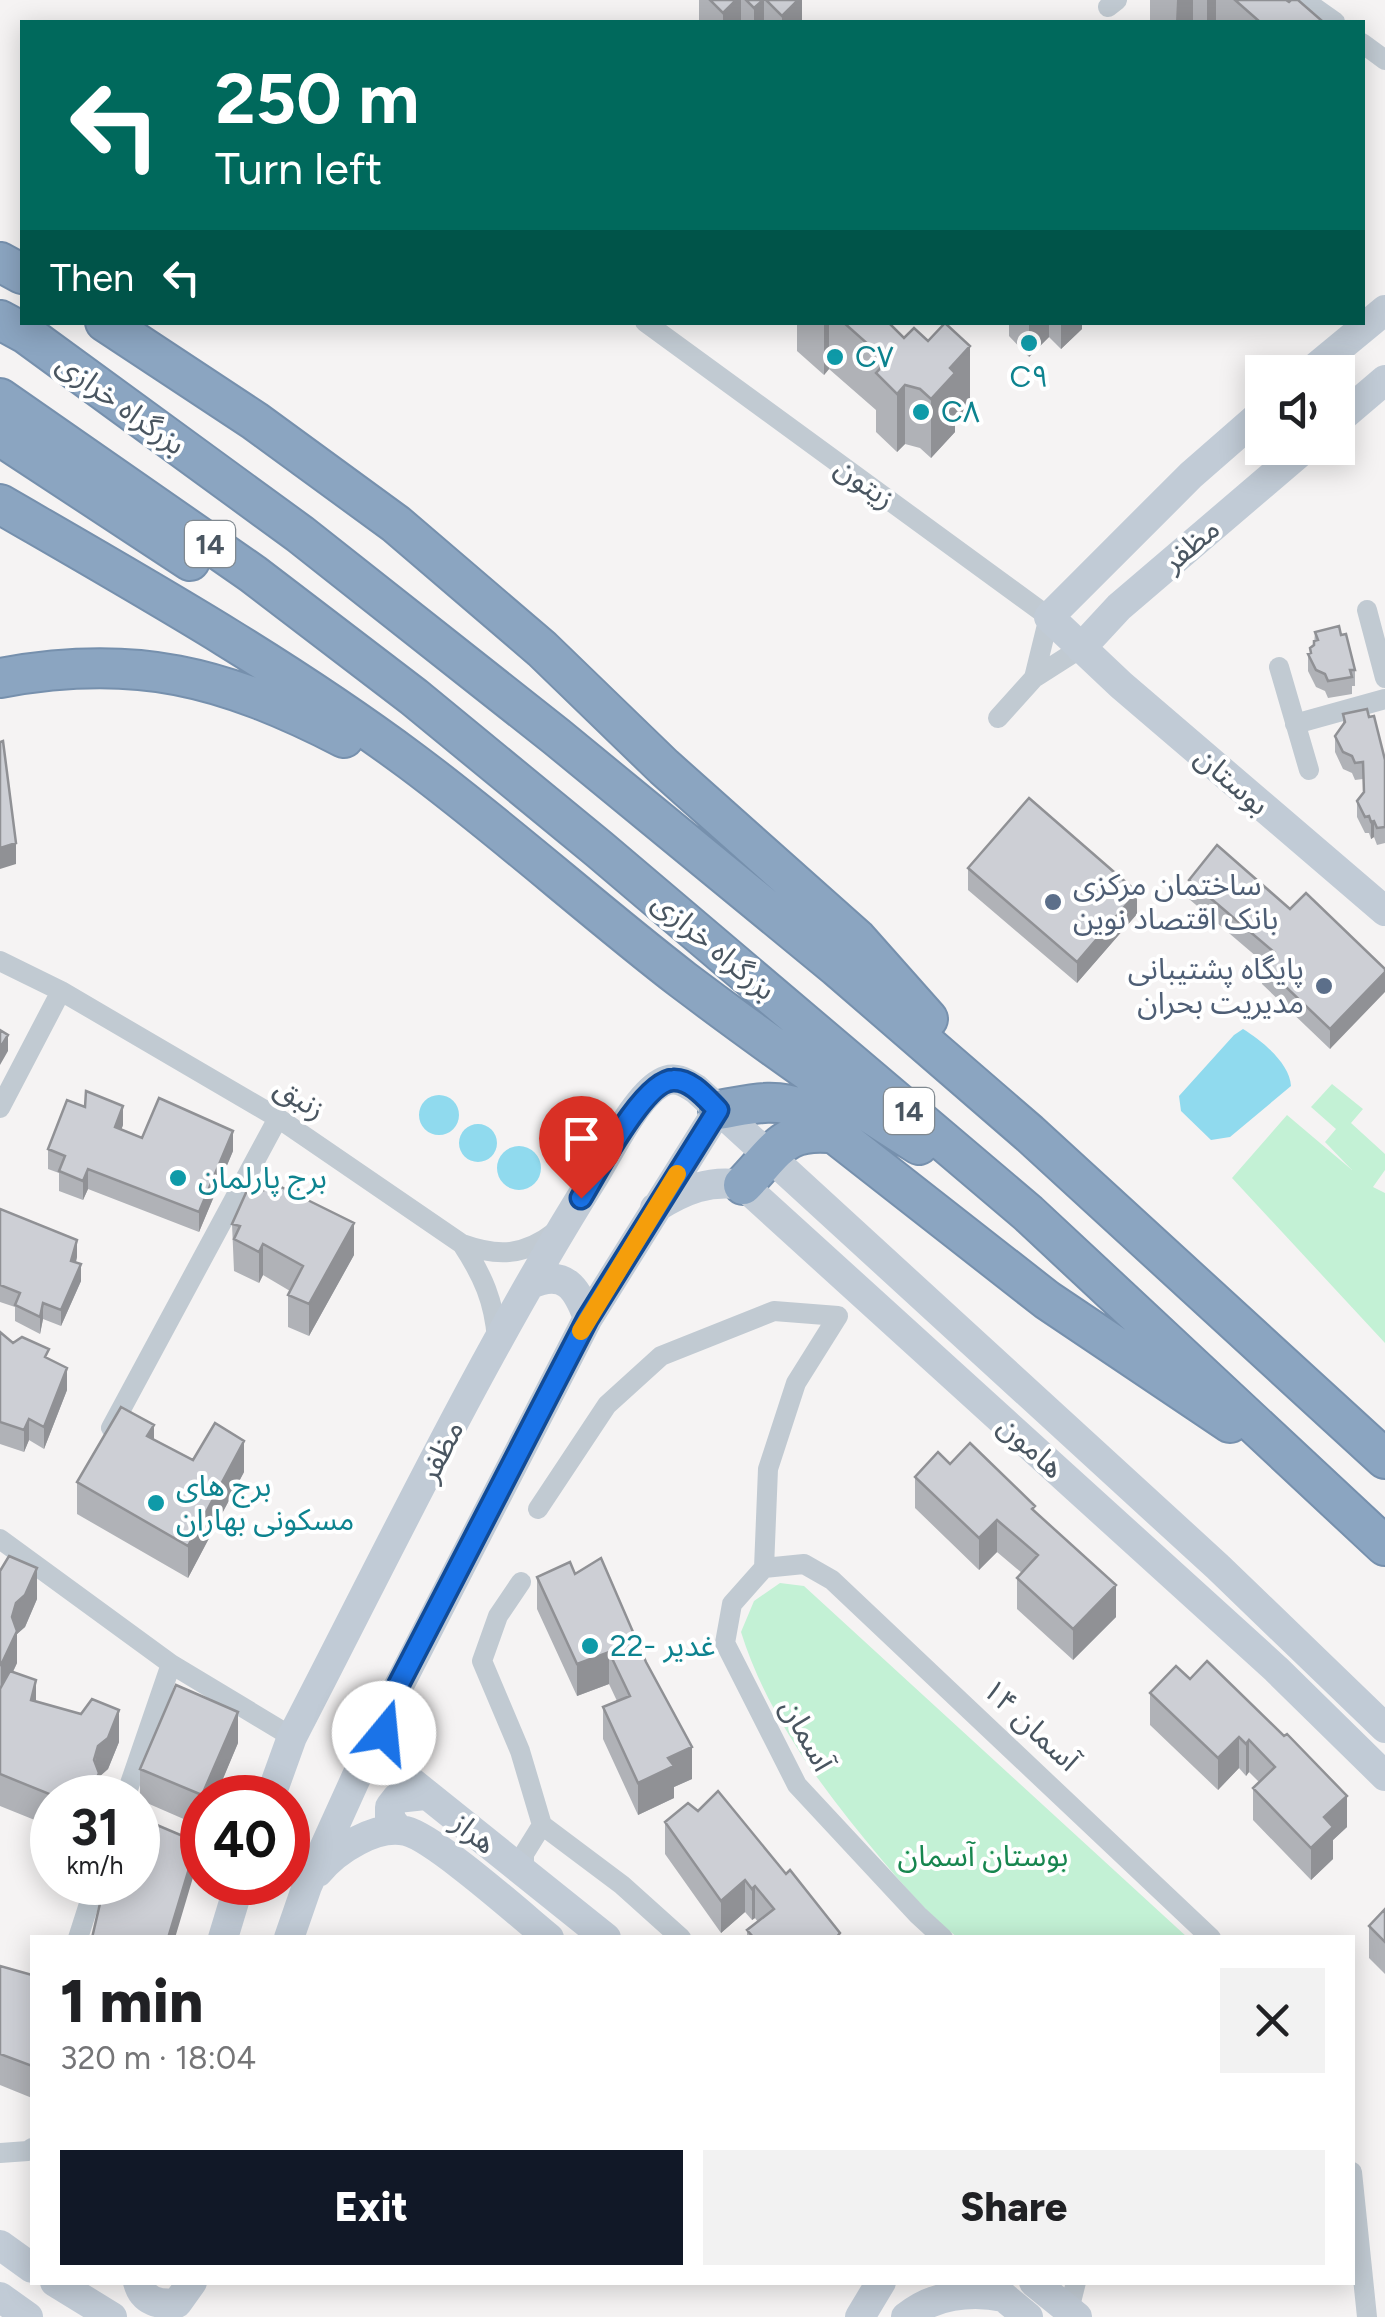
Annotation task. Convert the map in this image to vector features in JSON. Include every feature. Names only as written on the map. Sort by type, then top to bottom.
[{"type":"highway","name":"بزرگراه خرازی","points":[[0,320],[26,334],[300,534],[837,966],[1029,1133],[1385,1459]]},
{"type":"highway","points":[[110,325],[255,421],[396,524],[542,649],[664,767],[857,939],[1029,1133]]},
{"type":"highway","name":"بزرگراه خرازی","points":[[0,398],[253,574],[414,697],[599,848],[1028,1213],[1385,1546]]},
{"type":"highway","points":[[0,436],[287,626],[414,697]]},
{"type":"highway","points":[[0,504],[345,713],[537,860],[682,978],[840,1096],[1028,1213]]},
{"type":"highway","points":[[0,678],[56,669],[111,667],[177,673],[234,690],[286,708],[352,742],[537,860]]},
{"type":"highway","points":[[718,1110],[765,1101],[785,1101],[803,1109],[1047,1300],[1323,1486]]},
{"type":"highway","points":[[744,1186],[785,1140],[799,1132],[838,1134]]},
{"type":"street","points":[[1304,0],[1331,20]]},
{"type":"street","points":[[1331,355],[1385,310]]},
{"type":"street","name":"زیتون","points":[[649,325],[1049,616],[1082,648]]},
{"type":"street","points":[[1355,406],[1385,380]]},
{"type":"street","name":"مظفر","points":[[1049,616],[1191,475],[1245,428]]},
{"type":"street","name":"مظفر","points":[[1082,648],[1118,606],[1285,465]]},
{"type":"street","points":[[1100,566],[1094,582],[1096,591],[1118,606]]},
{"type":"street","points":[[1367,610],[1385,678]]},
{"type":"street","points":[[1034,678],[1049,616]]},
{"type":"street","points":[[998,718],[1034,678],[1082,648]]},
{"type":"street","name":"بوستان","points":[[1082,648],[1385,911]]},
{"type":"street","points":[[1279,667],[1309,770]]},
{"type":"street","points":[[1294,724],[1385,699]]},
{"type":"street","name":"زنبق","points":[[0,961],[61,991],[278,1118],[462,1244],[488,1254],[513,1254],[537,1246],[564,1225]]},
{"type":"street","points":[[0,1108],[61,991]]},
{"type":"street","name":"هامون","points":[[632,1114],[663,1081],[678,1079],[696,1088],[1337,1679],[1385,1728]]},
{"type":"street","points":[[310,1879],[388,1705],[588,1318],[718,1110]]},
{"type":"street","name":"مظفر","points":[[278,1775],[292,1736],[497,1342],[632,1114]]},
{"type":"street","points":[[105,1439],[278,1118]]},
{"type":"street","points":[[655,1208],[682,1191],[710,1183],[744,1186]]},
{"type":"street","name":"هامون","points":[[744,1186],[1311,1703],[1385,1776]]},
{"type":"street","points":[[462,1244],[484,1278],[494,1308],[497,1342]]},
{"type":"street","points":[[531,1284],[545,1278],[571,1285],[588,1318]]},
{"type":"street","points":[[538,1510],[608,1405],[661,1356],[774,1311],[838,1316],[796,1382],[768,1469],[764,1568]]},
{"type":"street","points":[[0,1539],[171,1664],[292,1736]]},
{"type":"street","name":"آسمان ۱۴","points":[[764,1568],[804,1564],[832,1580],[1208,1935]]},
{"type":"street","name":"آسمان","points":[[764,1568],[732,1604],[724,1643],[797,1785],[940,1935]]},
{"type":"street","points":[[521,1582],[498,1616],[482,1662],[520,1752],[542,1825],[622,1886],[678,1935]]},
{"type":"street","points":[[133,1775],[171,1664]]},
{"type":"street","points":[[1311,1703],[1337,1679]]},
{"type":"street","name":"هراز","points":[[388,1705],[384,1748],[404,1776],[602,1935]]},
{"type":"street","points":[[399,1830],[390,1819],[390,1807],[398,1798],[425,1795]]},
{"type":"street","points":[[498,1852],[542,1825]]},
{"type":"street","points":[[524,1873],[524,1854],[542,1825]]},
{"type":"street","points":[[310,1883],[338,1852],[382,1832],[399,1830]]},
{"type":"street","name":"هراز","points":[[399,1830],[422,1838],[545,1935]]},
{"type":"street","points":[[79,1935],[89,1905]]},
{"type":"street","points":[[224,1935],[233,1905]]},
{"type":"street","points":[[290,1935],[300,1905]]},
{"type":"street","points":[[0,2153],[30,2150]]},
{"type":"street","points":[[1355,2201],[1367,2317]]},
{"type":"street","points":[[0,2246],[30,2267]]},
{"type":"street","points":[[59,2285],[112,2317]]},
{"type":"street","points":[[61,2285],[96,2293],[116,2285]]},
{"type":"street","points":[[138,2285],[150,2301],[163,2305],[177,2303],[192,2285]]},
{"type":"street","points":[[195,2285],[204,2317]]},
{"type":"street","points":[[860,2317],[879,2285]]},
{"type":"street","points":[[898,2317],[916,2285]]},
{"type":"street","points":[[1044,2285],[1074,2303]]},
{"type":"street","points":[[906,2317],[939,2298],[991,2294],[995,2290],[1028,2317]]},
{"type":"street","points":[[0,2297],[28,2317]]},
{"type":"green space","points":[[1332,1084],[1363,1109],[1351,1123],[1385,1154],[1385,1170],[1373,1187],[1385,1193],[1385,1343],[1232,1178],[1287,1115],[1352,1170],[1325,1142],[1336,1129],[1311,1107]]},
{"type":"green space","name":"بوستان آسمان","points":[[780,1583],[804,1586],[1185,1935],[954,1935],[946,1929],[840,1808],[782,1724],[741,1632],[754,1601]]},
{"type":"water","points":[[1243,1029],[1280,1061],[1291,1086],[1230,1137],[1211,1140],[1181,1111],[1179,1096]]},
{"type":"water","points":[[439,1095],[453,1101],[459,1115],[453,1129],[439,1135],[425,1129],[419,1115],[425,1101]]},
{"type":"water","points":[[478,1124],[491,1130],[497,1143],[491,1156],[478,1162],[465,1156],[459,1143],[465,1130]]},
{"type":"water","points":[[519,1146],[535,1152],[541,1168],[535,1184],[519,1190],[503,1184],[497,1168],[503,1152]]},
{"type":"building","points":[[710,0],[736,0],[723,13]]},
{"type":"building","points":[[746,0],[763,0],[754,8]]},
{"type":"building","points":[[766,0],[798,0],[782,16]]},
{"type":"building","points":[[1235,0],[1298,0],[1321,20],[1258,20]]},
{"type":"building","points":[[846,325],[891,325],[904,338],[914,328],[928,341],[947,325],[970,346],[950,368],[955,373],[931,399],[920,389],[905,385],[897,394],[876,373],[887,361]]},
{"type":"building","points":[[1339,626],[1341,635],[1346,634],[1355,670],[1350,670],[1352,677],[1328,681],[1325,674],[1316,670],[1308,654],[1318,640],[1315,632]]},
{"type":"building","points":[[1367,709],[1369,717],[1374,716],[1385,760],[1385,827],[1377,828],[1369,816],[1365,817],[1357,801],[1364,792],[1363,762],[1355,763],[1352,756],[1343,752],[1335,736],[1345,722],[1343,714]]},
{"type":"building","points":[[3,741],[16,843],[0,848],[0,742]]},
{"type":"building","name":"ساختمان مرکزی بانک اقتصاد نوین","points":[[1029,798],[1137,892],[1077,962],[968,868]]},
{"type":"building","points":[[1217,845],[1290,909],[1306,893],[1385,969],[1330,1029],[1262,964],[1274,952],[1189,880]]},
{"type":"building","points":[[0,1030],[8,1035],[0,1048]]},
{"type":"building","points":[[86,1091],[123,1106],[115,1127],[142,1138],[159,1098],[233,1131],[199,1212],[88,1169],[83,1181],[59,1171],[65,1156],[48,1149],[67,1100],[85,1107]]},
{"type":"building","points":[[263,1178],[354,1223],[309,1304],[288,1295],[303,1266],[263,1244],[259,1252],[234,1239],[240,1226],[232,1224],[249,1186],[263,1190]]},
{"type":"building","points":[[0,1209],[77,1240],[71,1261],[81,1264],[61,1310],[43,1303],[40,1317],[15,1305],[20,1293],[0,1285]]},
{"type":"building","points":[[0,1332],[13,1343],[22,1337],[49,1349],[45,1357],[67,1368],[44,1427],[29,1419],[24,1430],[0,1422]]},
{"type":"building","points":[[121,1407],[154,1425],[147,1436],[193,1460],[215,1423],[244,1441],[188,1546],[77,1482]]},
{"type":"building","points":[[970,1443],[1035,1506],[1032,1509],[1116,1585],[1073,1629],[1017,1578],[1038,1555],[997,1520],[979,1538],[915,1477],[938,1452],[950,1464]]},
{"type":"building","points":[[9,1556],[37,1568],[25,1595],[16,1603],[12,1617],[17,1631],[1,1665],[0,1571]]},
{"type":"building","points":[[601,1558],[646,1662],[692,1747],[668,1758],[674,1766],[638,1783],[603,1707],[630,1696],[609,1652],[577,1664],[537,1577],[570,1562],[575,1574]]},
{"type":"building","points":[[1207,1661],[1347,1796],[1324,1817],[1333,1827],[1311,1848],[1253,1788],[1275,1767],[1249,1740],[1246,1744],[1239,1737],[1218,1758],[1150,1693],[1176,1666],[1190,1679]]},
{"type":"building","points":[[10,1671],[36,1680],[31,1700],[81,1714],[92,1699],[119,1710],[108,1738],[98,1746],[94,1760],[98,1775],[30,1775],[30,1786],[0,1774],[0,1689]]},
{"type":"building","points":[[176,1685],[238,1712],[211,1775],[180,1775],[180,1786],[140,1769]]},
{"type":"building","points":[[718,1791],[786,1874],[790,1870],[838,1935],[751,1935],[747,1930],[774,1909],[745,1880],[721,1901],[665,1822],[688,1803],[698,1811]]},
{"type":"building","points":[[160,1826],[180,1835],[180,1898],[169,1935],[93,1935],[100,1905],[160,1905]]},
{"type":"building","points":[[1385,1909],[1385,1942],[1369,1926]]},
{"type":"building","points":[[0,1966],[30,1974],[30,2065],[0,2054]]},
{"type":"slow traffic","points":[[581,1331],[677,1174]]},
{"type":"place","name":"C۹","points":[[1029,343]]},
{"type":"place","name":"C۷","points":[[835,357]]},
{"type":"place","name":"C۸","points":[[921,412]]},
{"type":"place","name":"ساختمان مرکزی بانک اقتصاد نوین","points":[[1053,902]]},
{"type":"place","name":"پایگاه پشتیبانی مدیریت بحران","points":[[1324,986]]},
{"type":"place","name":"برج پارلمان","points":[[178,1178]]},
{"type":"place","name":"برج های مسکونی بهاران","points":[[156,1503]]},
{"type":"place","name":"22- غدیر","points":[[590,1646]]},
{"type":"route","points":[[384,1733],[388,1705],[588,1318],[718,1110],[696,1088],[678,1079],[663,1081],[632,1114],[581,1198]]}]
